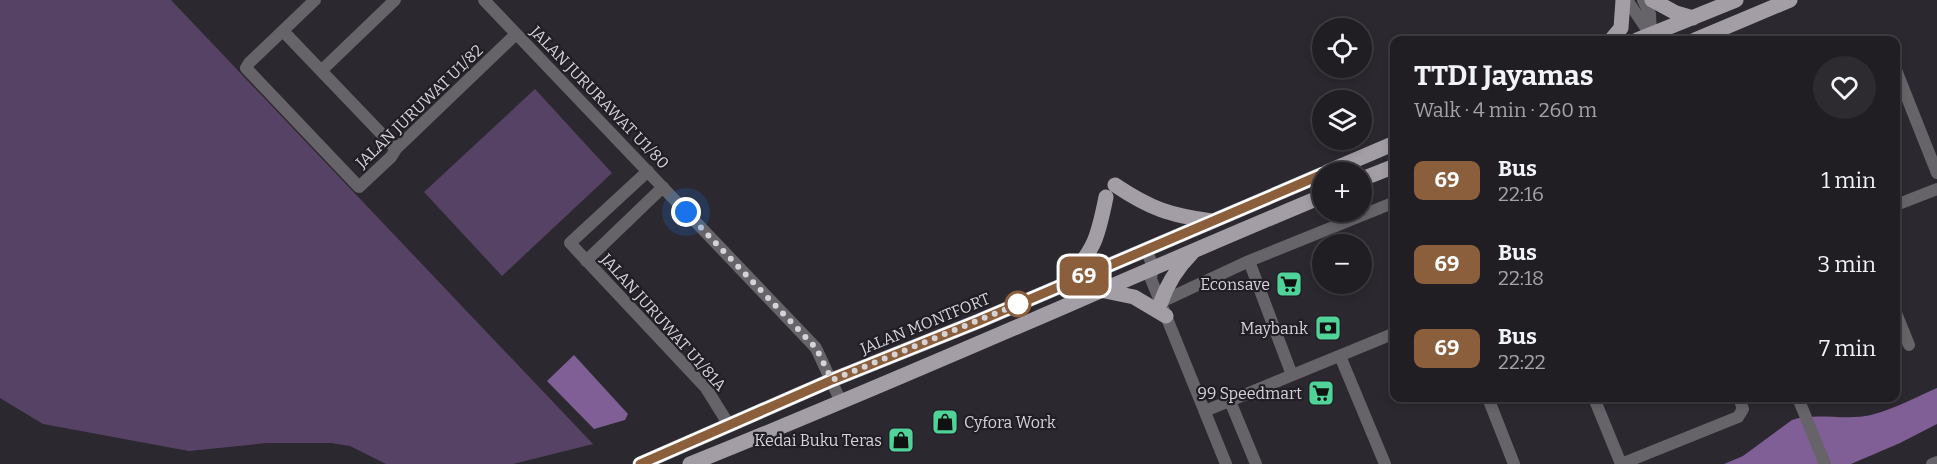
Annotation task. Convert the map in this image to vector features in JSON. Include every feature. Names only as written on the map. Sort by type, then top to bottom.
[{"type":"main road","points":[[1614,36],[1621,28],[1623,0]]},
{"type":"main road","points":[[1652,0],[1676,13],[1693,18]]},
{"type":"main road","points":[[1652,36],[1736,0]]},
{"type":"main road","points":[[1712,36],[1790,0]]},
{"type":"main road","name":"JALAN MONTFORT","points":[[1351,162],[1390,145]]},
{"type":"main road","points":[[1372,175],[1390,168]]},
{"type":"main road","name":"JALAN MONTFORT","points":[[640,464],[832,380],[1064,285],[1312,179]]},
{"type":"main road","points":[[1064,285],[1083,262],[1098,236],[1111,191],[1163,212],[1212,221]]},
{"type":"main road","points":[[690,464],[841,402],[1100,290],[1149,272],[1196,249],[1312,201]]},
{"type":"main road","points":[[1100,290],[1134,297],[1164,309],[1168,281],[1196,249]]},
{"type":"street","points":[[315,0],[283,31],[396,149]]},
{"type":"street","points":[[321,71],[395,0]]},
{"type":"street","name":"JALAN JURURAWAT U1/80","points":[[484,0],[816,348],[841,402]]},
{"type":"street","points":[[1628,0],[1646,36]]},
{"type":"street","points":[[1643,0],[1650,15],[1647,36]]},
{"type":"street","name":"JALAN JURUWAT U1/82","points":[[283,31],[246,68],[359,187],[516,34]]},
{"type":"street","points":[[1900,80],[1937,173]]},
{"type":"street","name":"JALAN JURUWAT U1/81A","points":[[648,171],[570,243],[706,388],[729,425]]},
{"type":"street","points":[[586,261],[663,187]]},
{"type":"street","points":[[1900,203],[1937,189]]},
{"type":"street","points":[[1164,309],[1249,261],[1390,204]]},
{"type":"street","points":[[1140,252],[1226,464]]},
{"type":"street","points":[[1249,261],[1293,375]]},
{"type":"street","points":[[1900,323],[1909,345]]},
{"type":"street","points":[[1205,411],[1390,335]]},
{"type":"street","points":[[1340,356],[1384,464]]},
{"type":"street","points":[[1230,401],[1256,464]]},
{"type":"street","points":[[1490,402],[1514,464]]},
{"type":"street","points":[[1596,402],[1621,464],[1738,417],[1743,409],[1740,402]]},
{"type":"street","points":[[1800,402],[1826,464]]},
{"type":"street","points":[[1932,464],[1937,462]]},
{"type":"shaded area","points":[[0,0],[171,0],[593,444],[513,464],[386,464],[350,446],[331,443],[267,443],[189,451],[43,424],[0,398]]},
{"type":"shaded area","points":[[535,89],[612,173],[502,276],[424,192]]},
{"type":"shaded area","points":[[574,355],[628,414],[625,420],[594,429],[547,381]]},
{"type":"shaded area","points":[[1937,388],[1937,424],[1851,464],[1724,464],[1743,456],[1792,420],[1810,417],[1862,417],[1896,406]]},
{"type":"bus line","name":"69","points":[[640,464],[832,380],[979,321],[1312,179]]},
{"type":"place","name":"Econsave","points":[[1289,284]]},
{"type":"place","name":"Maybank","points":[[1328,328]]},
{"type":"place","name":"99 Speedmart","points":[[1321,393]]},
{"type":"place","name":"Cyfora Work","points":[[945,422]]},
{"type":"place","name":"Kedai Buku Teras","points":[[901,440]]},
{"type":"route","points":[[686,212],[816,348],[832,380],[1021,303],[1018,304]]}]
